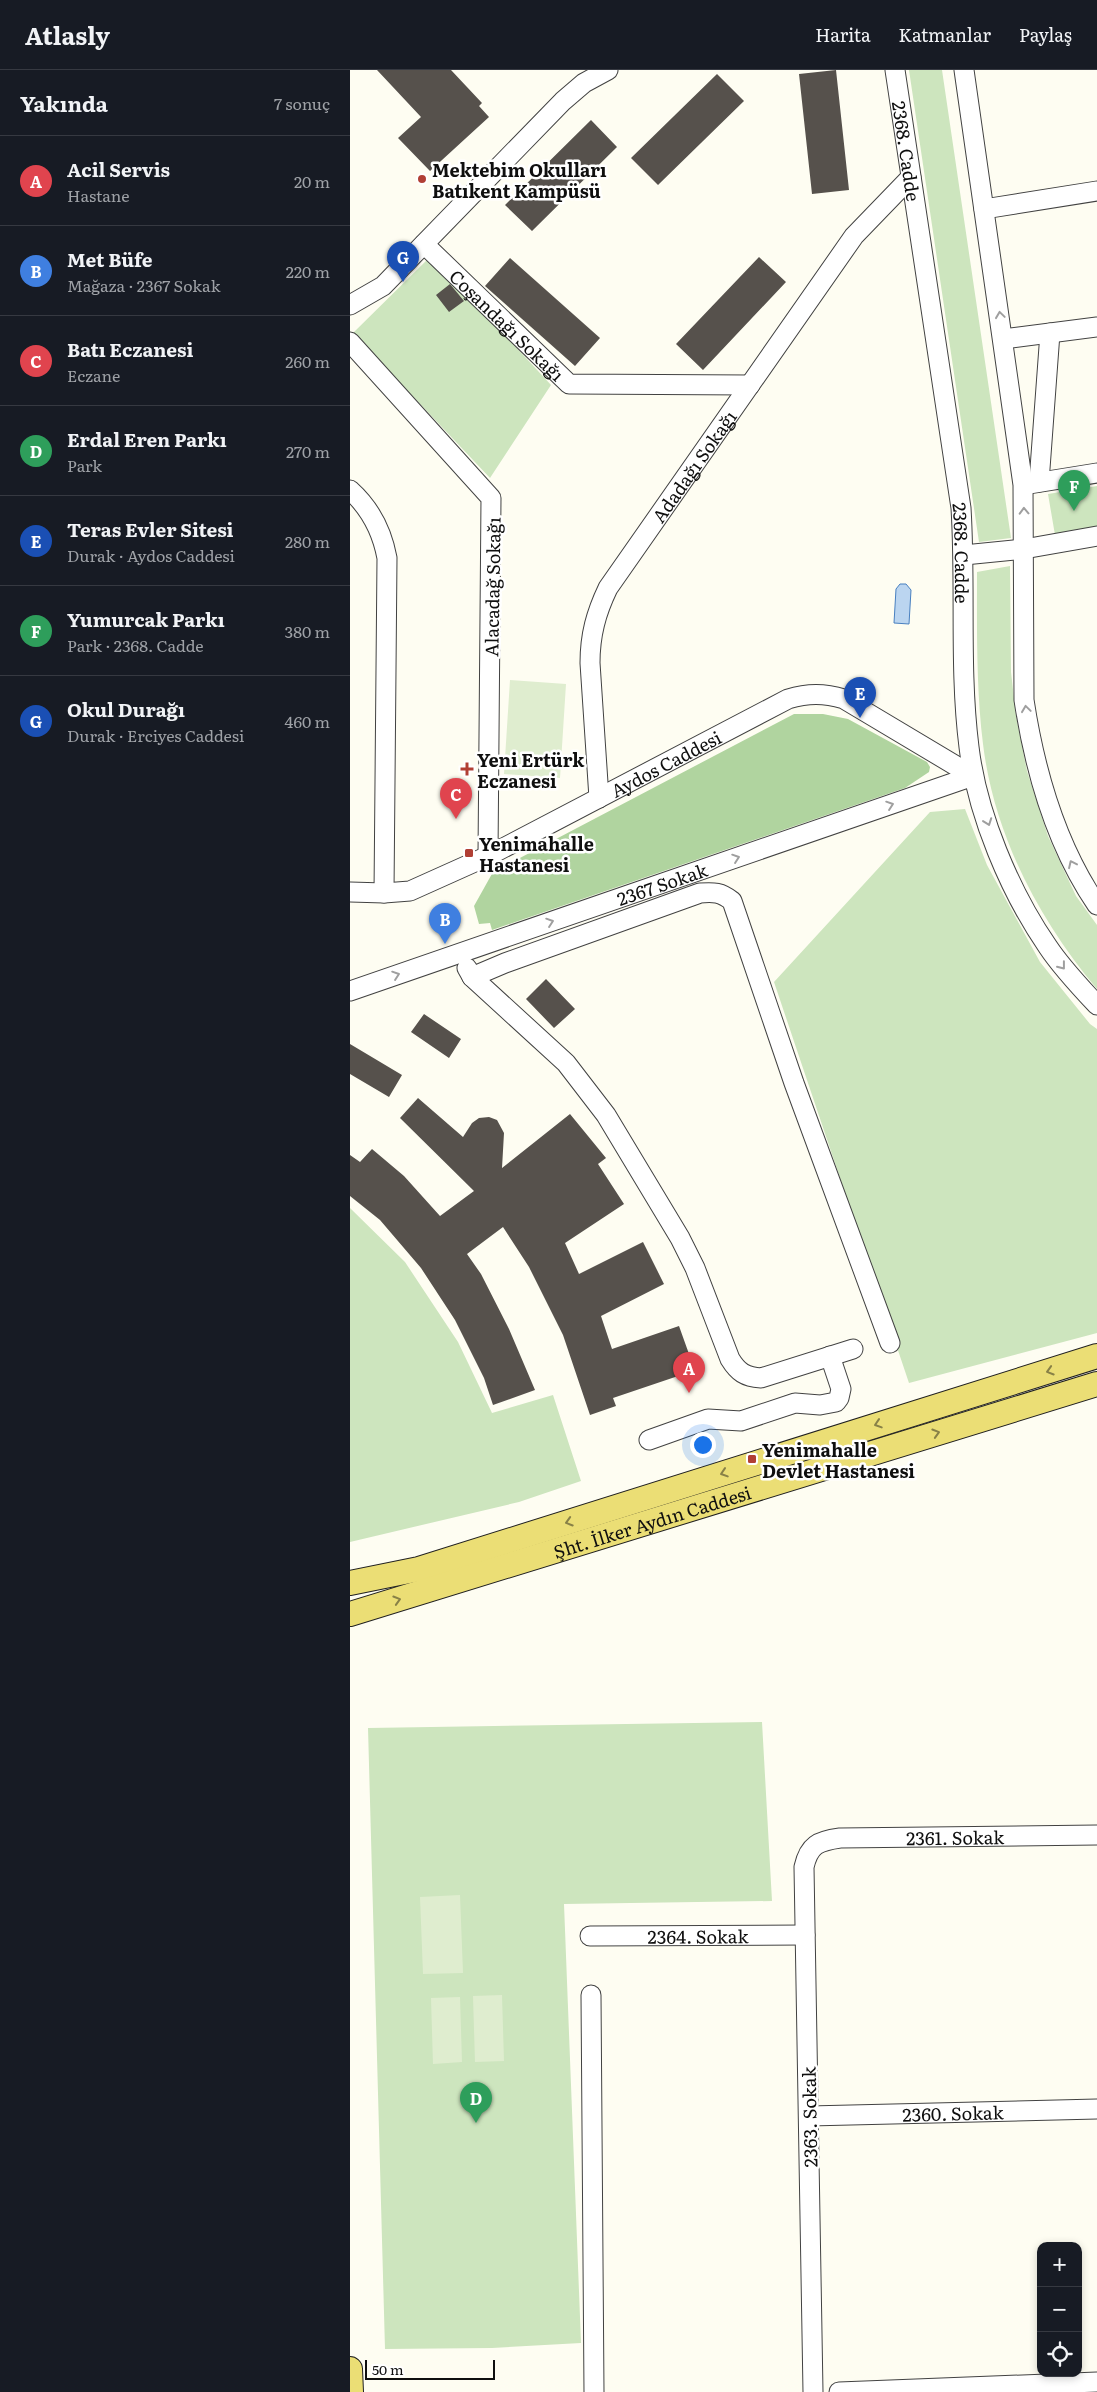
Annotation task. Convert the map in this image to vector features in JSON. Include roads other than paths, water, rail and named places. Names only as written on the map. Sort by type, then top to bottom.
[{"type":"main road","name":"Şht. İlker Aydın Caddesi","points":[[350,1583],[419,1569],[1097,1356]]},
{"type":"main road","name":"Şht. İlker Aydın Caddesi","points":[[350,1614],[1097,1384]]},
{"type":"main road","points":[[670,1490],[678,1514]]},
{"type":"main road","points":[[350,2369],[352,2392]]},
{"type":"street","points":[[350,305],[383,286],[563,101],[584,84],[608,70]]},
{"type":"street","name":"2368. Cadde","points":[[895,70],[955,462],[964,555],[965,699],[973,776],[1001,858],[1026,912],[1048,948],[1097,1005]]},
{"type":"street","points":[[964,70],[1003,339],[1031,483]]},
{"type":"street","name":"Adadağı Sokağı","points":[[599,798],[590,642],[597,613],[608,588],[854,236],[911,177]]},
{"type":"street","points":[[984,209],[1097,191]]},
{"type":"street","name":"Coşandağı Sokağı","points":[[424,244],[569,384],[750,385]]},
{"type":"street","points":[[1003,339],[1097,327]]},
{"type":"street","points":[[1050,333],[1024,549],[1024,700],[1028,728],[1042,784],[1063,844],[1075,870],[1097,905]]},
{"type":"street","name":"Alacadağ Sokağı","points":[[350,342],[491,498],[488,856]]},
{"type":"street","points":[[1031,483],[1097,473]]},
{"type":"street","points":[[350,490],[359,498],[379,530],[387,558],[384,893]]},
{"type":"street","points":[[964,555],[1024,549],[1097,536]]},
{"type":"street","name":"Aydos Caddesi","points":[[350,892],[384,893],[410,891],[488,856],[788,699],[820,694],[844,699],[973,776]]},
{"type":"street","name":"2367 Sokak","points":[[350,991],[973,776]]},
{"type":"street","points":[[472,977],[505,963],[700,893],[714,892],[723,894],[732,901],[794,1082],[890,1343]]},
{"type":"street","points":[[458,954],[472,977],[566,1063],[606,1115],[680,1238],[695,1268],[730,1359],[737,1370],[749,1377],[761,1378],[853,1349]]},
{"type":"street","points":[[649,1440],[708,1419],[741,1421],[796,1403],[820,1404],[836,1402],[841,1389],[830,1356]]},
{"type":"street","name":"2361. Sokak","points":[[815,1845],[826,1840],[840,1838],[1097,1835]]},
{"type":"street","name":"2363. Sokak","points":[[813,2392],[804,1867],[807,1855],[815,1845]]},
{"type":"street","name":"2364. Sokak","points":[[590,1936],[806,1935]]},
{"type":"street","points":[[591,1995],[594,2392]]},
{"type":"street","name":"2360. Sokak","points":[[809,2116],[1097,2109]]},
{"type":"street","points":[[839,2392],[1097,2382]]},
{"type":"water","points":[[900,584],[906,584],[911,590],[909,624],[894,623],[896,589]]},
{"type":"place","name":"Mektebim Okulları Batıkent Kampüsü","points":[[422,179]]},
{"type":"place","name":"Okul Durağı","points":[[403,282]]},
{"type":"place","name":"Yumurcak Parkı","points":[[1074,511]]},
{"type":"place","name":"Teras Evler Sitesi","points":[[860,718]]},
{"type":"place","name":"Yeni Ertürk Eczanesi","points":[[467,769]]},
{"type":"place","name":"Batı Eczanesi","points":[[456,819]]},
{"type":"place","name":"Yenimahalle Hastanesi","points":[[469,853]]},
{"type":"place","name":"Met Büfe","points":[[445,944]]},
{"type":"place","name":"Acil Servis","points":[[689,1393]]},
{"type":"place","name":"Yenimahalle Devlet Hastanesi","points":[[752,1459]]},
{"type":"place","name":"Erdal Eren Parkı","points":[[476,2123]]}]
